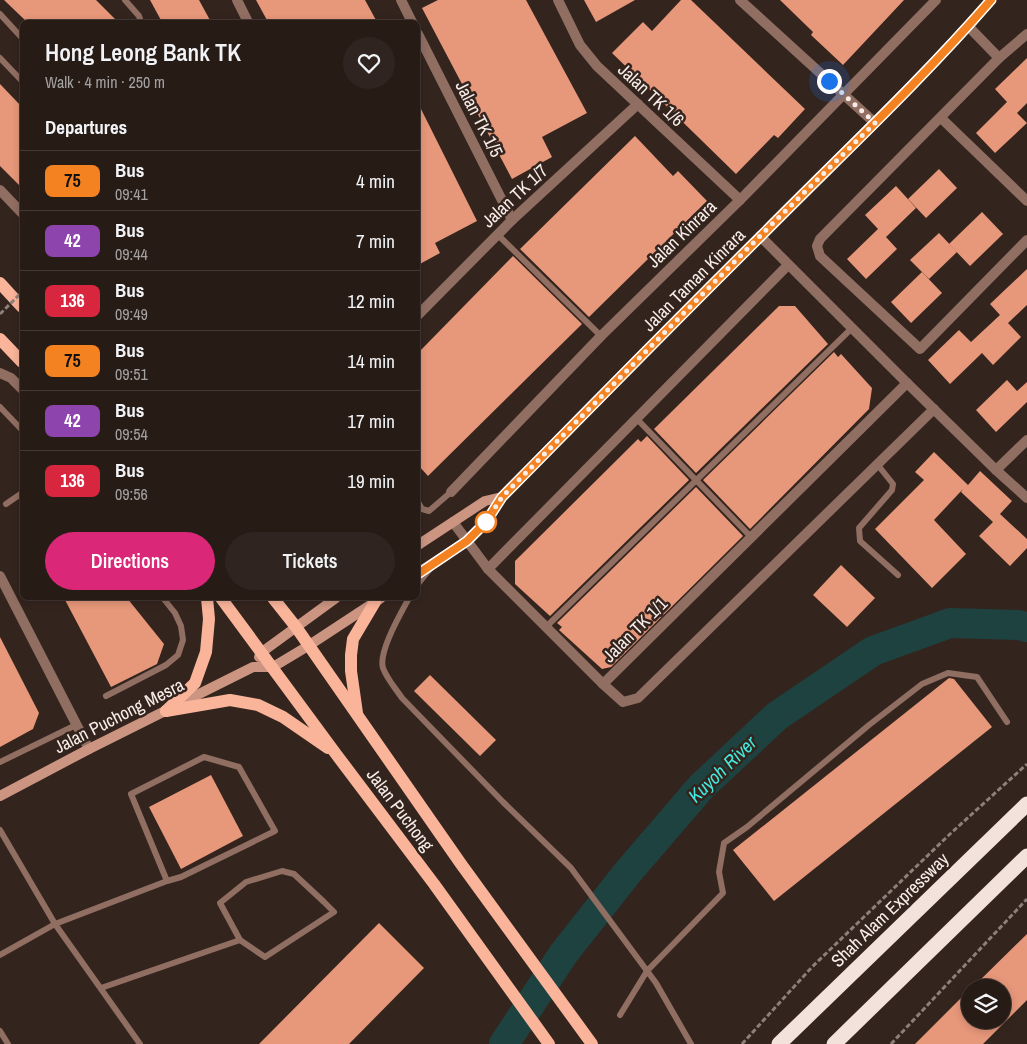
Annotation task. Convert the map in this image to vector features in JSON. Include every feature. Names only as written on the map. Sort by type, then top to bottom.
[{"type":"highway","name":"Shah Alam Expressway","points":[[779,1044],[1027,804]]},
{"type":"highway","points":[[834,1044],[1027,856]]},
{"type":"main road","points":[[0,282],[20,305]]},
{"type":"main road","points":[[0,339],[20,360]]},
{"type":"main road","points":[[166,711],[195,683],[206,652],[209,619],[207,600]]},
{"type":"main road","name":"Jalan Puchong","points":[[223,600],[434,884],[549,1044]]},
{"type":"main road","name":"Jalan Puchong","points":[[276,600],[461,864],[592,1044]]},
{"type":"main road","points":[[357,716],[351,655],[353,639],[378,600]]},
{"type":"main road","points":[[166,711],[230,700],[258,705],[283,717],[336,754]]},
{"type":"street","points":[[237,0],[247,20]]},
{"type":"street","points":[[400,0],[411,20]]},
{"type":"street","name":"Jalan TK 1/6","points":[[558,0],[580,45],[597,66],[740,200]]},
{"type":"street","points":[[741,0],[875,123]]},
{"type":"street","name":"Jalan Kinrara","points":[[451,492],[601,336],[740,200],[936,0]]},
{"type":"street","name":"Jalan Taman Kinrara","points":[[420,573],[467,541],[486,522],[502,497],[760,236],[875,123],[991,0]]},
{"type":"street","points":[[968,26],[1000,58]]},
{"type":"street","points":[[1027,34],[1000,58],[820,239],[817,246],[820,256],[920,350],[1027,240]]},
{"type":"street","name":"Jalan TK 1/5","points":[[420,38],[512,220]]},
{"type":"street","name":"Jalan TK 1/7","points":[[420,313],[497,234],[638,104]]},
{"type":"street","points":[[941,118],[1027,201]]},
{"type":"street","points":[[0,190],[20,211]]},
{"type":"street","points":[[760,236],[907,383],[1027,498]]},
{"type":"street","points":[[488,569],[788,265]]},
{"type":"street","points":[[0,373],[11,378],[20,387]]},
{"type":"street","name":"Jalan TK 1/1","points":[[907,383],[603,684],[623,702],[638,698],[934,409]]},
{"type":"street","points":[[996,470],[1027,440]]},
{"type":"street","name":"Jalan Taman Kinrara","points":[[420,544],[485,501],[502,497]]},
{"type":"street","points":[[453,522],[488,569],[603,684]]},
{"type":"street","points":[[0,576],[89,749]]},
{"type":"street","points":[[253,667],[262,652],[333,600]]},
{"type":"street","points":[[253,667],[273,667],[378,600]]},
{"type":"street","name":"Jalan Puchong Mesra","points":[[0,796],[253,667]]},
{"type":"lane","points":[[125,0],[140,20]]},
{"type":"lane","points":[[0,14],[20,36]]},
{"type":"lane","points":[[0,58],[20,79]]},
{"type":"lane","points":[[497,234],[601,336]]},
{"type":"lane","points":[[546,627],[852,328]]},
{"type":"lane","points":[[0,407],[20,428]]},
{"type":"lane","points":[[636,418],[751,537]]},
{"type":"lane","points":[[877,464],[893,484],[892,490],[859,528],[860,541],[898,575]]},
{"type":"lane","points":[[420,506],[422,509],[430,511],[451,492]]},
{"type":"lane","points":[[6,504],[20,494]]},
{"type":"lane","points":[[420,581],[435,562]]},
{"type":"lane","points":[[106,696],[166,665],[178,655],[183,640],[181,626],[176,613],[165,600]]},
{"type":"lane","points":[[408,600],[386,644],[382,666],[390,680],[402,698],[503,802],[571,868],[656,983],[691,1044]]},
{"type":"lane","points":[[620,1015],[647,971],[723,893],[719,872],[724,843],[747,827],[869,725],[922,684],[948,673],[977,677],[1007,722]]},
{"type":"lane","points":[[0,762],[76,725]]},
{"type":"lane","points":[[0,955],[56,924],[181,877],[275,831],[239,767],[204,757],[131,794],[167,881]]},
{"type":"lane","points":[[0,830],[3,841],[56,924],[140,1044]]},
{"type":"lane","points":[[282,871],[294,874],[334,912],[265,957],[240,940],[220,903],[246,882],[282,871]]},
{"type":"lane","points":[[102,988],[240,940]]},
{"type":"lane","points":[[0,1031],[8,1044]]},
{"type":"path","points":[[0,314],[20,294]]},
{"type":"path","points":[[742,1044],[812,967],[950,834],[1027,764]]},
{"type":"path","points":[[891,1044],[1027,899]]},
{"type":"building","points":[[4,0],[96,0],[116,20],[25,20]]},
{"type":"building","points":[[150,0],[199,0],[210,20],[161,20]]},
{"type":"building","points":[[256,0],[365,0],[376,20],[267,20]]},
{"type":"building","points":[[438,0],[526,0],[587,113],[542,137],[552,157],[512,179],[422,8]]},
{"type":"building","points":[[584,0],[635,0],[596,22]]},
{"type":"building","points":[[681,0],[691,0],[805,109],[778,138],[774,135],[736,174],[612,53],[643,22],[652,31]]},
{"type":"building","points":[[780,0],[904,0],[843,65],[811,35],[813,32]]},
{"type":"building","points":[[1027,58],[1027,103],[1017,113],[1027,123],[995,153],[976,133],[1007,102],[995,89]]},
{"type":"building","points":[[0,84],[20,105],[20,186],[0,166]]},
{"type":"building","points":[[420,107],[477,221],[435,243],[440,253],[420,264]]},
{"type":"building","points":[[635,136],[673,176],[678,171],[707,201],[589,317],[520,249]]},
{"type":"building","points":[[939,169],[957,188],[926,218],[908,199]]},
{"type":"building","points":[[896,186],[916,208],[886,237],[897,249],[866,279],[847,259],[878,229],[865,215]]},
{"type":"building","points":[[982,212],[1003,234],[970,266],[949,244]]},
{"type":"building","points":[[939,233],[957,252],[929,279],[910,260]]},
{"type":"building","points":[[513,256],[582,324],[428,476],[420,467],[420,351]]},
{"type":"building","points":[[1027,269],[1027,305],[1008,323],[1021,337],[993,365],[982,353],[950,384],[928,360],[959,330],[971,342],[1000,315],[990,304]]},
{"type":"building","points":[[922,272],[942,293],[911,323],[891,302]]},
{"type":"building","points":[[779,306],[795,306],[828,344],[696,473],[654,429]]},
{"type":"building","points":[[834,352],[838,357],[841,354],[872,388],[869,409],[750,529],[703,480]]},
{"type":"building","points":[[1007,380],[1017,391],[1027,382],[1027,402],[996,432],[976,410]]},
{"type":"building","points":[[647,436],[689,480],[550,616],[515,584],[515,561],[638,439],[641,442]]},
{"type":"building","points":[[934,452],[968,485],[980,471],[1012,501],[1000,514],[1027,539],[1027,548],[1010,566],[979,536],[993,522],[961,492],[963,489],[934,520],[966,554],[932,588],[875,529],[924,480],[915,472]]},
{"type":"building","points":[[696,487],[743,536],[611,667],[602,669],[559,630],[562,627],[557,623]]},
{"type":"building","points":[[841,565],[875,598],[847,627],[813,595]]},
{"type":"building","points":[[65,600],[129,600],[164,644],[157,664],[111,687]]},
{"type":"building","points":[[0,637],[39,713],[33,729],[0,747]]},
{"type":"building","points":[[430,675],[496,740],[480,756],[414,691]]},
{"type":"building","points":[[949,678],[954,679],[992,727],[774,901],[733,850]]},
{"type":"building","points":[[211,775],[243,836],[181,869],[149,807]]},
{"type":"building","points":[[379,923],[424,968],[349,1044],[259,1044]]},
{"type":"building","points":[[1027,934],[1027,1000],[1011,1016],[1011,979],[981,979]]},
{"type":"building","points":[[961,998],[961,1029],[998,1029],[983,1044],[915,1044]]},
{"type":"waterway","name":"Kuyoh River","points":[[504,1044],[564,953],[628,872],[701,787],[777,716],[873,651],[950,623],[1018,625],[1027,627]]},
{"type":"bus line","name":"75","points":[[420,573],[467,541],[486,522],[502,497],[760,236],[875,123],[991,0]]},
{"type":"route","points":[[486,522],[502,497],[760,236],[875,123],[829,81]]}]
